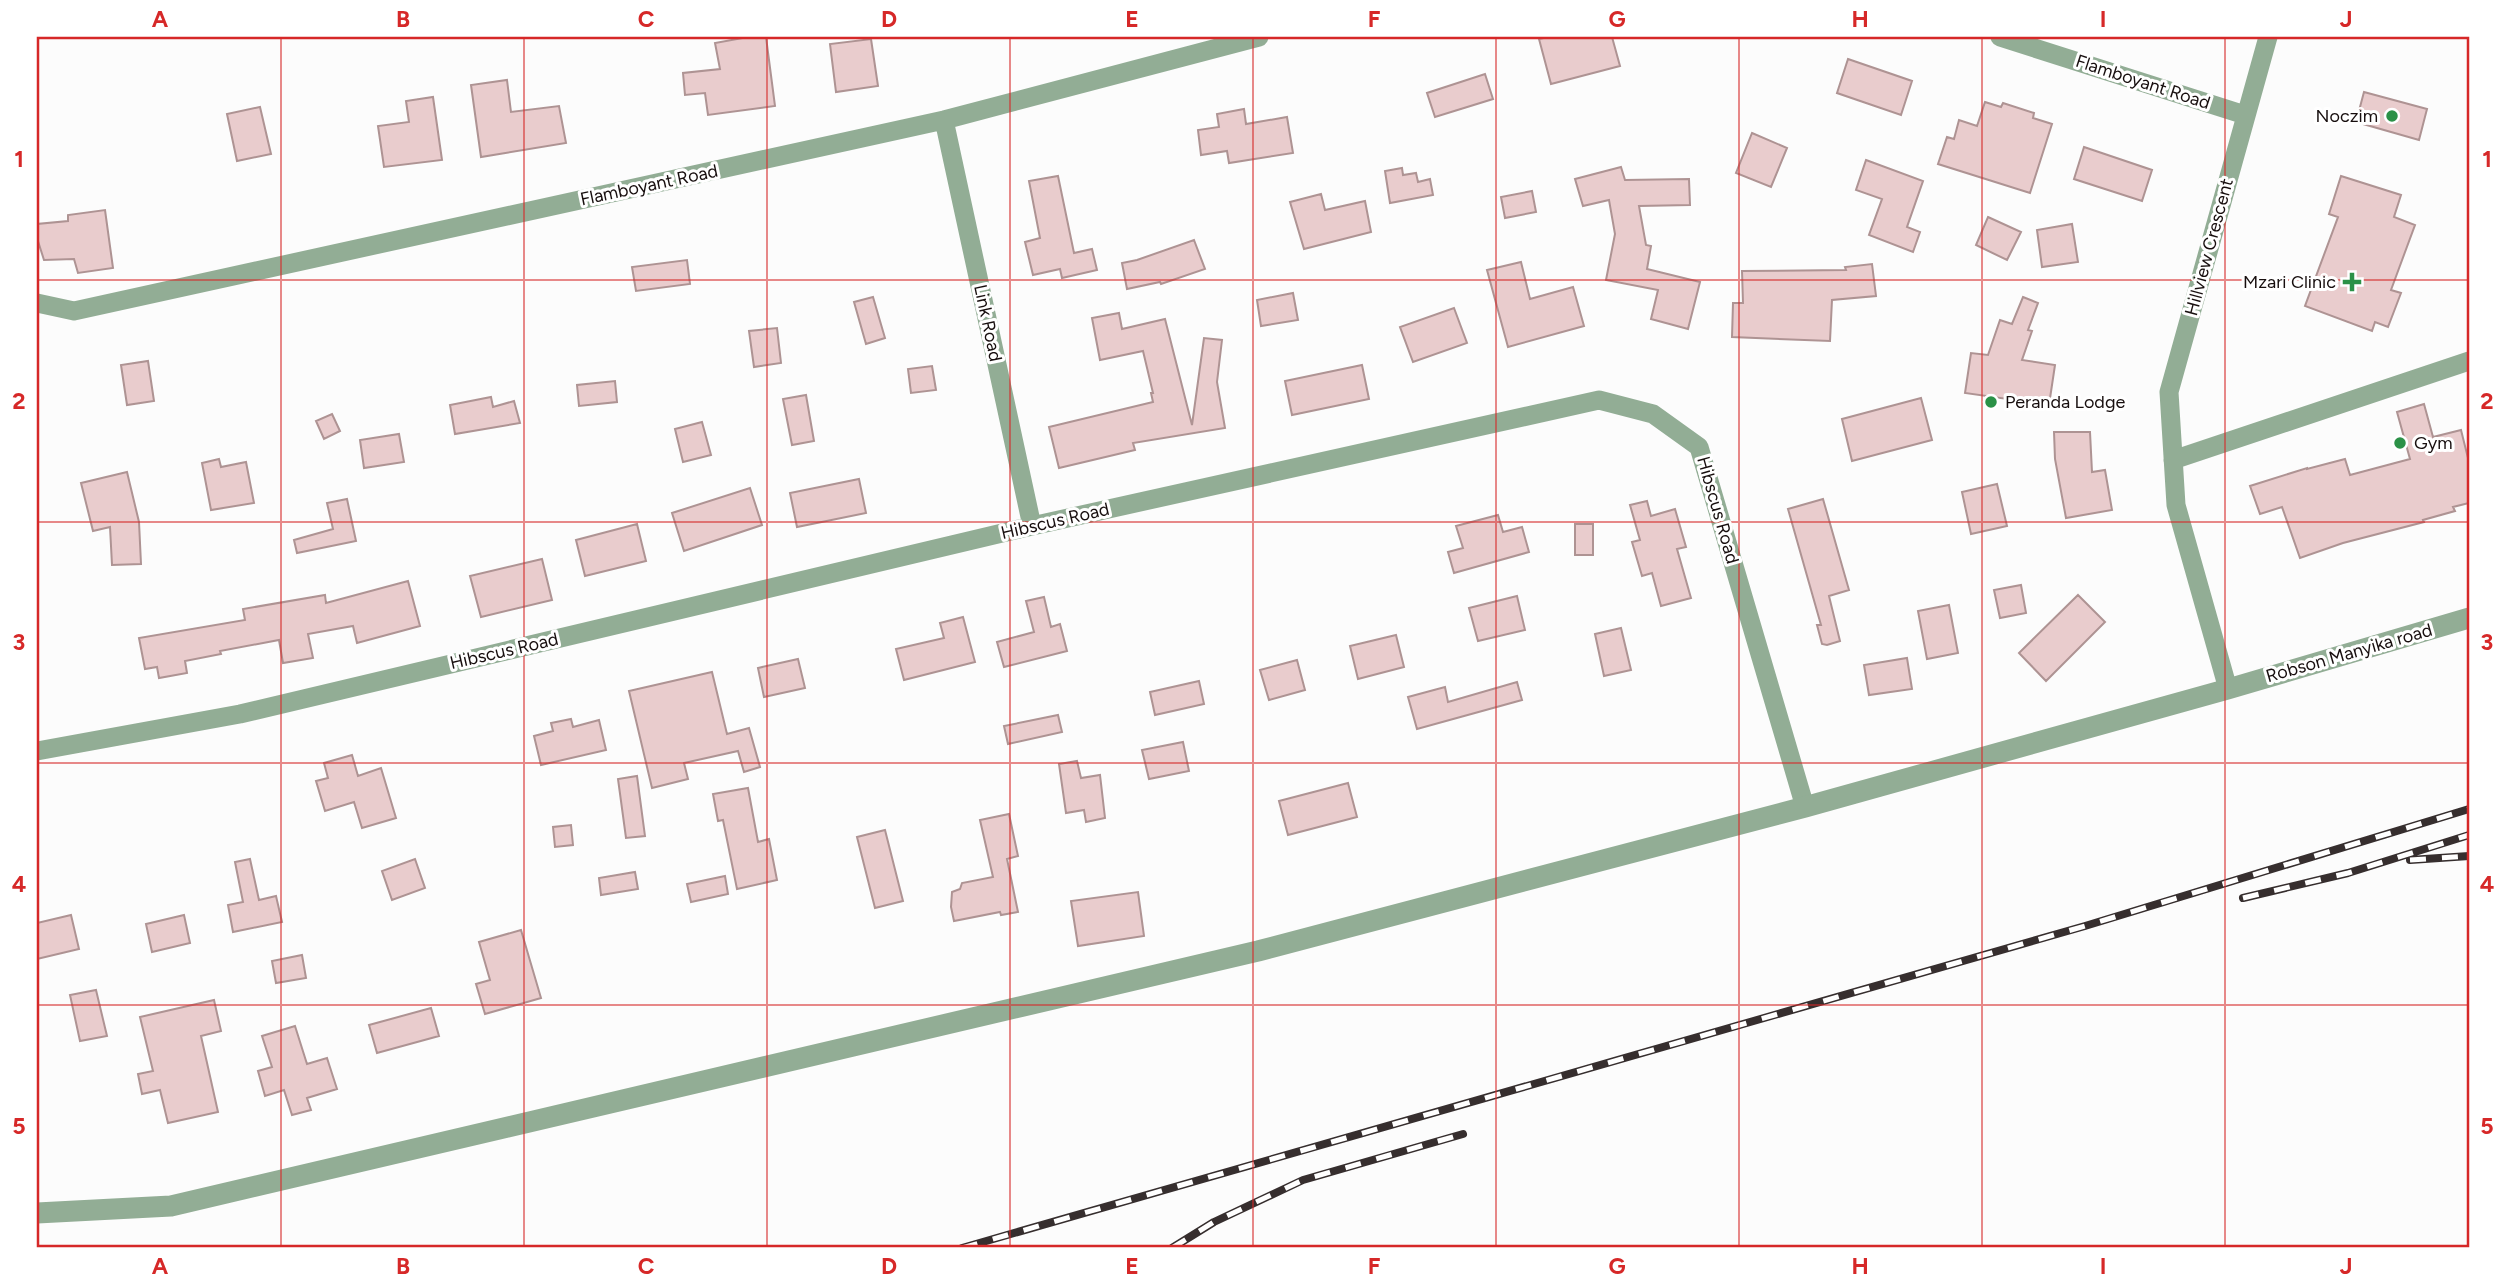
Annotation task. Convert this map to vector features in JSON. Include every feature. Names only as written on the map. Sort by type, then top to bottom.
[{"type":"street","name":"Flamboyant Road","points":[[37,303],[74,311],[944,120],[1259,37]]},
{"type":"street","name":"Flamboyant Road","points":[[2000,37],[2245,115]]},
{"type":"street","name":"Hillview Crescent","points":[[2228,689],[2176,505],[2169,392],[2268,37]]},
{"type":"street","name":"Link Road","points":[[944,120],[1032,526]]},
{"type":"street","points":[[2173,460],[2469,361]]},
{"type":"street","name":"Hibscus Road","points":[[37,751],[240,714],[1032,526],[1599,400],[1653,414],[1699,447],[1805,807]]},
{"type":"street","name":"Robson Manyika road","points":[[37,1213],[171,1206],[1245,954],[1805,807],[2228,689],[2469,618]]},
{"type":"building","points":[[748,37],[766,37],[775,106],[708,115],[705,93],[685,95],[683,73],[720,69],[715,43]]},
{"type":"building","points":[[1612,37],[1620,66],[1551,84],[1539,39]]},
{"type":"building","points":[[871,39],[878,86],[836,92],[830,44]]},
{"type":"building","points":[[1848,59],[1912,81],[1901,115],[1837,93]]},
{"type":"building","points":[[1485,74],[1493,99],[1435,117],[1427,93]]},
{"type":"building","points":[[507,80],[511,112],[559,106],[566,143],[481,157],[471,85]]},
{"type":"building","name":"Noczim","points":[[2364,92],[2427,109],[2419,140],[2356,122]]},
{"type":"building","points":[[433,97],[442,160],[384,167],[378,126],[409,122],[406,101]]},
{"type":"building","points":[[1985,102],[2001,107],[2003,103],[2034,113],[2033,118],[2052,124],[2030,193],[1938,164],[1947,137],[1954,139],[1959,120],[1977,126]]},
{"type":"building","points":[[260,107],[271,154],[237,161],[227,114]]},
{"type":"building","points":[[1244,109],[1246,124],[1287,117],[1293,153],[1229,163],[1227,151],[1201,155],[1198,130],[1219,127],[1217,114]]},
{"type":"building","points":[[1752,133],[1787,148],[1771,187],[1736,173]]},
{"type":"building","points":[[2084,147],[2152,170],[2142,201],[2074,179]]},
{"type":"building","points":[[1866,160],[1923,181],[1907,227],[1920,232],[1913,252],[1869,235],[1882,199],[1856,190]]},
{"type":"building","points":[[1621,167],[1625,180],[1689,179],[1690,205],[1639,206],[1646,245],[1651,246],[1647,269],[1700,282],[1688,329],[1651,319],[1658,290],[1606,280],[1615,234],[1609,200],[1583,206],[1575,179]]},
{"type":"building","points":[[1402,168],[1403,175],[1416,173],[1418,182],[1430,179],[1433,195],[1390,203],[1385,171]]},
{"type":"building","points":[[1058,176],[1074,253],[1092,249],[1097,270],[1062,278],[1060,269],[1033,275],[1025,242],[1040,238],[1029,181]]},
{"type":"building","points":[[2341,176],[2401,195],[2394,217],[2415,225],[2391,290],[2401,293],[2388,327],[2375,322],[2372,331],[2305,306],[2338,217],[2329,214]]},
{"type":"building","points":[[1532,191],[1536,212],[1505,218],[1501,197]]},
{"type":"building","points":[[1321,194],[1325,210],[1365,201],[1371,232],[1304,249],[1290,202]]},
{"type":"building","points":[[105,210],[113,268],[78,273],[74,259],[44,260],[37,238],[37,224],[68,221],[68,215]]},
{"type":"building","points":[[1988,217],[2021,232],[2007,260],[1976,245]]},
{"type":"building","points":[[2072,224],[2078,262],[2042,267],[2037,230]]},
{"type":"building","points":[[1194,240],[1205,269],[1161,284],[1160,282],[1127,289],[1122,263]]},
{"type":"building","points":[[687,260],[690,284],[636,291],[632,267]]},
{"type":"building","points":[[1521,262],[1530,299],[1573,287],[1584,326],[1508,347],[1487,270]]},
{"type":"building","points":[[1872,264],[1876,296],[1832,300],[1830,341],[1732,337],[1733,303],[1743,303],[1742,271],[1846,270],[1845,267]]},
{"type":"building","points":[[1293,293],[1298,320],[1261,326],[1257,300]]},
{"type":"building","points":[[873,297],[885,338],[866,344],[854,302]]},
{"type":"building","points":[[2023,297],[2038,303],[2028,330],[2032,331],[2022,360],[2055,365],[2049,405],[1965,393],[1971,353],[1988,355],[2000,320],[2012,324]]},
{"type":"building","points":[[1454,308],[1467,343],[1413,362],[1400,327]]},
{"type":"building","points":[[1119,313],[1122,329],[1165,319],[1192,425],[1204,338],[1222,340],[1217,382],[1225,428],[1133,443],[1135,450],[1059,468],[1049,427],[1153,402],[1143,351],[1100,360],[1092,318]]},
{"type":"building","points":[[777,328],[781,363],[754,367],[749,331]]},
{"type":"building","points":[[148,361],[154,401],[127,405],[121,365]]},
{"type":"building","points":[[1362,365],[1369,399],[1292,415],[1285,381]]},
{"type":"building","points":[[932,366],[936,390],[911,393],[908,369]]},
{"type":"building","points":[[615,381],[617,402],[579,406],[577,385]]},
{"type":"building","points":[[806,395],[814,441],[792,445],[783,399]]},
{"type":"building","points":[[491,397],[493,407],[514,401],[520,423],[455,434],[450,405]]},
{"type":"building","points":[[1921,398],[1932,440],[1852,461],[1842,419]]},
{"type":"building","points":[[2424,404],[2433,437],[2461,430],[2469,462],[2469,503],[2453,507],[2455,511],[2423,520],[2424,522],[2343,543],[2300,558],[2282,507],[2260,514],[2250,486],[2345,459],[2350,475],[2410,459],[2397,412]]},
{"type":"building","points":[[332,414],[340,431],[324,439],[316,421]]},
{"type":"building","points":[[702,422],[711,455],[683,462],[675,429]]},
{"type":"building","points":[[2054,432],[2090,432],[2092,472],[2105,470],[2112,510],[2066,518],[2055,459]]},
{"type":"building","points":[[399,434],[404,462],[364,468],[360,440]]},
{"type":"building","points":[[219,459],[221,467],[246,462],[254,503],[211,510],[202,463]]},
{"type":"building","points":[[127,472],[139,522],[141,564],[112,565],[110,527],[93,531],[81,483]]},
{"type":"building","points":[[859,479],[866,513],[797,527],[790,493]]},
{"type":"building","points":[[1997,484],[2007,526],[1971,534],[1962,492]]},
{"type":"building","points":[[750,488],[762,525],[684,551],[672,513]]},
{"type":"building","points":[[347,499],[356,541],[297,553],[294,540],[333,529],[327,503]]},
{"type":"building","points":[[1823,499],[1849,590],[1829,596],[1840,641],[1827,645],[1822,644],[1817,625],[1821,625],[1788,509]]},
{"type":"building","points":[[1647,501],[1651,516],[1675,509],[1686,547],[1677,549],[1691,598],[1661,606],[1652,573],[1642,576],[1632,542],[1640,540],[1630,505]]},
{"type":"building","points":[[1498,515],[1503,532],[1522,527],[1529,552],[1454,573],[1448,552],[1463,548],[1456,526]]},
{"type":"building","points":[[637,524],[646,561],[585,576],[576,540]]},
{"type":"building","points":[[1575,524],[1593,524],[1593,555],[1575,555]]},
{"type":"building","points":[[542,559],[552,600],[481,617],[470,576]]},
{"type":"building","points":[[408,581],[420,626],[357,643],[353,626],[308,634],[313,658],[283,663],[279,640],[220,651],[221,654],[185,661],[187,673],[159,678],[157,667],[145,669],[139,638],[245,620],[243,609],[325,595],[326,603]]},
{"type":"building","points":[[2021,585],[2026,613],[2000,618],[1994,590]]},
{"type":"building","points":[[2078,595],[2105,622],[2046,681],[2019,653]]},
{"type":"building","points":[[1517,596],[1525,630],[1478,641],[1469,608]]},
{"type":"building","points":[[1044,597],[1051,627],[1060,624],[1067,651],[1004,667],[997,642],[1034,632],[1026,601]]},
{"type":"building","points":[[1949,605],[1958,653],[1927,659],[1918,611]]},
{"type":"building","points":[[963,617],[975,662],[904,680],[896,649],[944,638],[940,623]]},
{"type":"building","points":[[1621,628],[1631,670],[1604,676],[1595,634]]},
{"type":"building","points":[[1396,635],[1404,667],[1358,679],[1350,646]]},
{"type":"building","points":[[1907,658],[1912,689],[1869,695],[1864,665]]},
{"type":"building","points":[[798,659],[805,688],[764,697],[758,668]]},
{"type":"building","points":[[1297,660],[1305,690],[1269,700],[1260,670]]},
{"type":"building","points":[[712,672],[727,734],[749,728],[760,767],[744,772],[738,751],[684,763],[688,779],[652,788],[629,691]]},
{"type":"building","points":[[1199,681],[1204,704],[1155,715],[1150,692]]},
{"type":"building","points":[[1517,682],[1522,700],[1417,729],[1408,697],[1445,687],[1448,702]]},
{"type":"building","points":[[1058,715],[1062,732],[1008,744],[1004,726]]},
{"type":"building","points":[[571,719],[573,727],[599,720],[606,750],[541,765],[534,736],[553,731],[551,723]]},
{"type":"building","points":[[1183,742],[1189,771],[1149,779],[1142,750]]},
{"type":"building","points":[[352,755],[358,776],[381,768],[396,818],[362,828],[354,802],[325,811],[316,781],[328,778],[324,763]]},
{"type":"building","points":[[1077,761],[1081,778],[1100,775],[1105,818],[1086,822],[1084,810],[1066,813],[1059,764]]},
{"type":"building","points":[[637,776],[645,836],[626,838],[618,779]]},
{"type":"building","points":[[1348,783],[1357,817],[1288,835],[1279,801]]},
{"type":"building","points":[[748,788],[758,842],[769,839],[777,880],[737,889],[723,820],[718,821],[713,794]]},
{"type":"building","points":[[1009,814],[1018,856],[1007,859],[1018,912],[1001,915],[1000,912],[954,921],[952,892],[960,889],[962,883],[993,877],[980,820]]},
{"type":"building","points":[[571,825],[573,845],[555,847],[553,827]]},
{"type":"building","points":[[885,830],[903,901],[875,908],[857,837]]},
{"type":"building","points":[[250,859],[259,900],[276,896],[282,922],[233,932],[228,905],[243,902],[235,862]]},
{"type":"building","points":[[415,859],[425,888],[392,900],[382,871]]},
{"type":"building","points":[[635,872],[638,889],[601,895],[599,878]]},
{"type":"building","points":[[725,876],[728,894],[691,902],[687,884]]},
{"type":"building","points":[[1138,892],[1144,936],[1078,946],[1071,901]]},
{"type":"building","points":[[71,915],[79,949],[37,959],[37,923]]},
{"type":"building","points":[[184,915],[190,943],[152,952],[146,924]]},
{"type":"building","points":[[521,930],[541,998],[485,1014],[476,984],[490,980],[479,942]]},
{"type":"building","points":[[302,955],[306,978],[276,983],[272,961]]},
{"type":"building","points":[[96,990],[107,1036],[80,1041],[70,995]]},
{"type":"building","points":[[214,1000],[221,1031],[201,1036],[218,1112],[168,1123],[160,1090],[142,1094],[138,1074],[153,1071],[140,1017]]},
{"type":"building","points":[[431,1008],[439,1036],[377,1053],[369,1025]]},
{"type":"building","points":[[295,1026],[307,1064],[327,1058],[337,1089],[307,1098],[311,1110],[292,1115],[284,1090],[265,1096],[258,1071],[272,1067],[262,1036]]},
{"type":"railway","points":[[962,1248],[2085,926],[2469,809]]},
{"type":"railway","points":[[2243,898],[2348,873],[2469,835]]},
{"type":"railway","points":[[2410,860],[2469,856]]},
{"type":"railway","points":[[1172,1248],[1214,1222],[1303,1180],[1463,1134]]},
{"type":"place","name":"Noczim","points":[[2392,116]]},
{"type":"place","name":"Mzari Clinic","points":[[2352,282]]},
{"type":"place","name":"Peranda Lodge","points":[[1991,402]]},
{"type":"place","name":"Gym","points":[[2400,443]]}]
